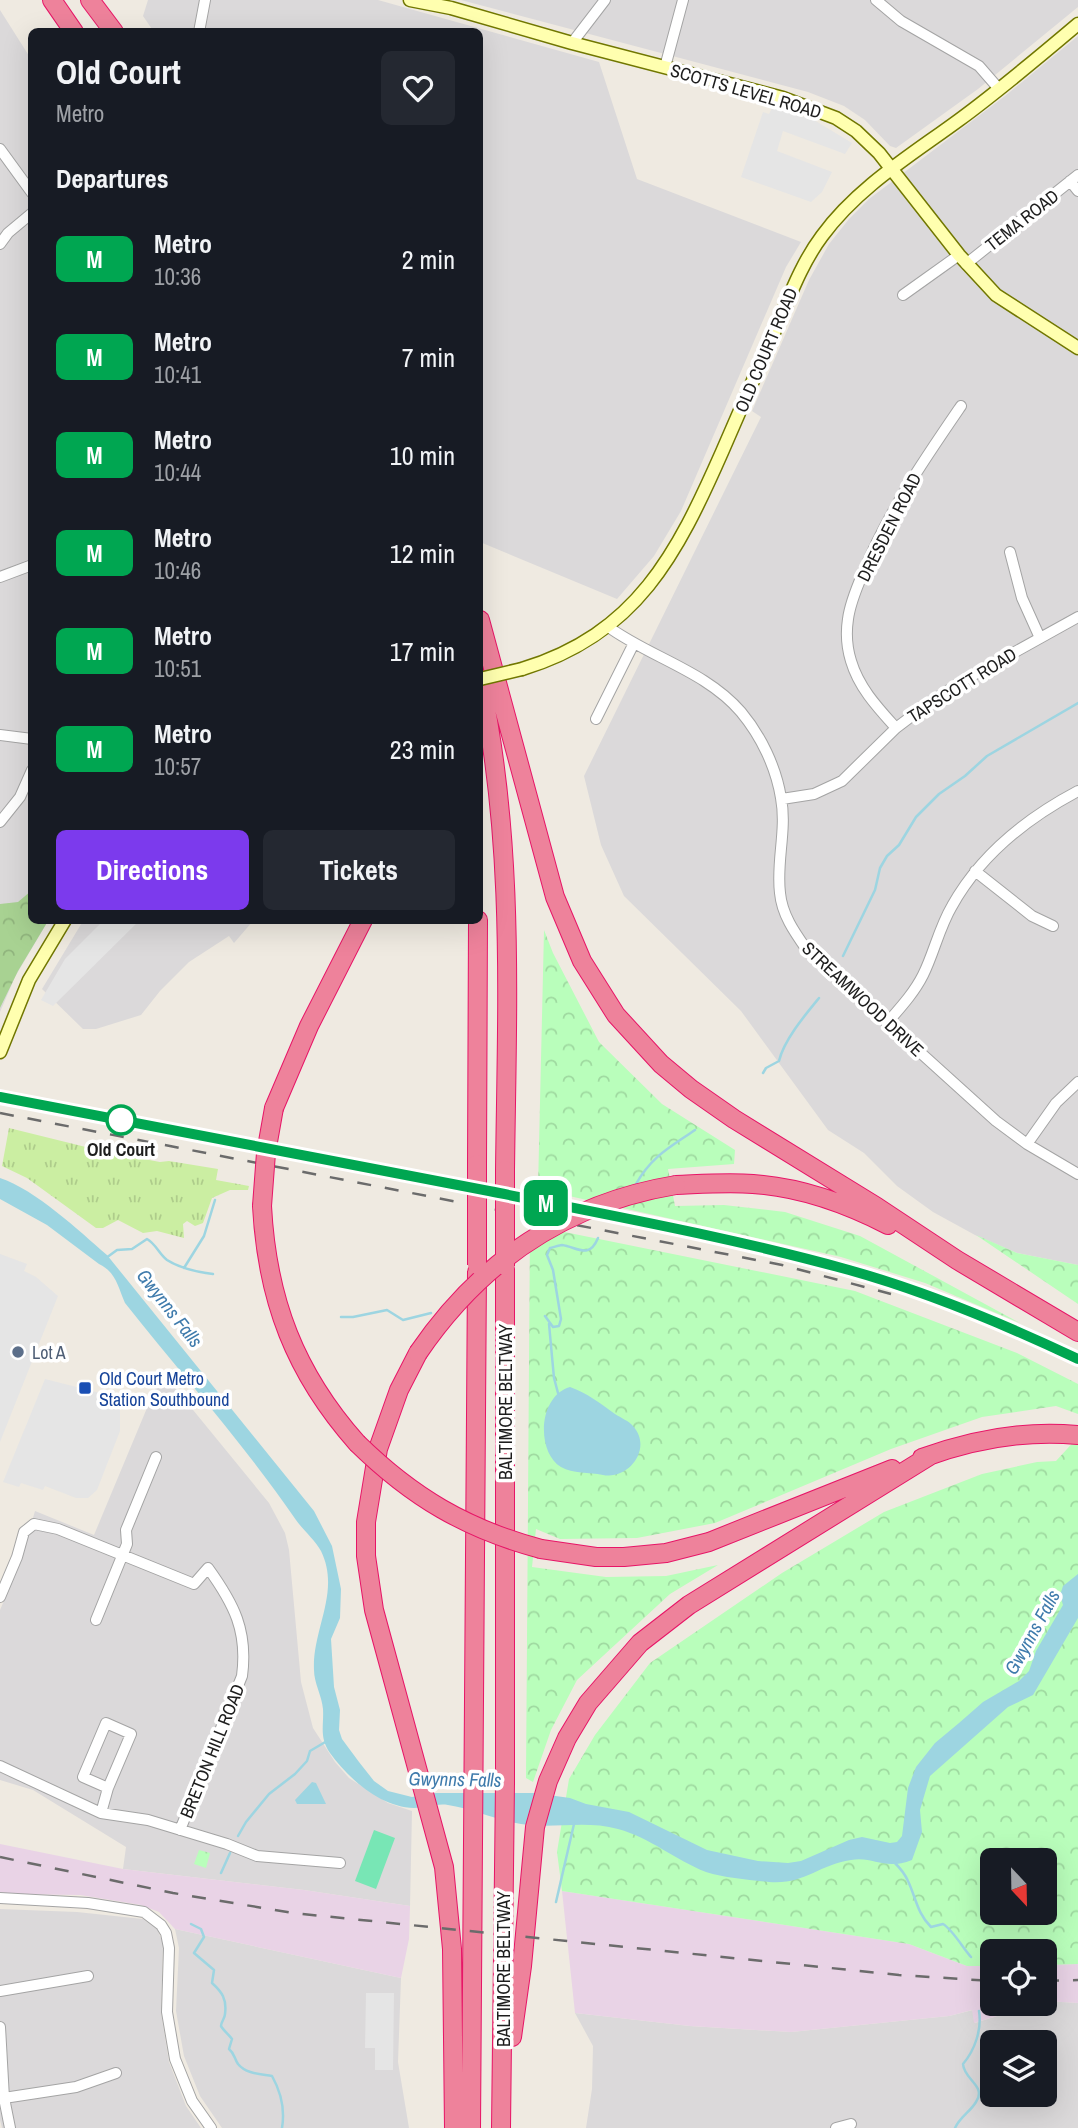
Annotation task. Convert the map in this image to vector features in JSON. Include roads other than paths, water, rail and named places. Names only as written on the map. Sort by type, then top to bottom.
[{"type":"highway","points":[[52,0],[71,28]]},
{"type":"highway","points":[[90,0],[109,28]]},
{"type":"highway","points":[[483,631],[555,897],[565,925],[582,961],[616,1015],[635,1039],[691,1089],[734,1119],[957,1260],[1078,1332]]},
{"type":"highway","name":"BALTIMORE BELTWAY","points":[[483,695],[493,749],[504,841],[507,970],[502,2121]]},
{"type":"highway","points":[[361,924],[309,1026],[274,1108],[266,1153],[262,1206],[268,1269],[286,1332],[301,1364],[321,1399],[357,1443],[399,1482],[464,1522],[498,1536],[541,1549],[596,1557],[624,1557],[677,1550],[709,1542],[843,1487],[931,1455],[992,1439],[1032,1434],[1074,1435]]},
{"type":"highway","name":"BALTIMORE BELTWAY","points":[[471,2128],[478,924]]},
{"type":"highway","points":[[454,2128],[449,1899],[436,1836],[374,1610],[366,1556],[366,1522],[378,1449],[399,1390],[418,1353],[447,1312],[509,1254],[560,1223],[652,1189],[676,1185],[753,1184],[788,1189],[829,1200],[873,1218],[957,1260]]},
{"type":"highway","points":[[502,2121],[522,1966],[534,1836],[548,1781],[567,1738],[588,1703],[640,1643],[689,1605],[931,1455]]},
{"type":"main road","name":"SCOTTS LEVEL ROAD","points":[[410,0],[453,4],[572,43],[800,103],[826,113],[862,136],[989,289],[1011,307],[1078,348]]},
{"type":"main road","name":"OLD COURT ROAD","points":[[483,678],[522,669],[567,651],[607,626],[645,590],[662,570],[683,537],[809,256],[839,213],[862,192],[999,89],[1078,24]]},
{"type":"main road","points":[[0,1052],[29,980],[63,924]]},
{"type":"street","points":[[200,28],[205,0]]},
{"type":"street","points":[[572,43],[605,0]]},
{"type":"street","points":[[665,68],[683,0]]},
{"type":"street","points":[[876,0],[901,21],[979,65],[999,89]]},
{"type":"street","points":[[0,149],[28,188]]},
{"type":"street","points":[[1074,178],[1078,191]]},
{"type":"street","name":"TEMA ROAD","points":[[904,295],[962,259],[1074,178]]},
{"type":"street","points":[[0,244],[8,233],[28,216]]},
{"type":"street","name":"DRESDEN ROAD","points":[[896,727],[866,693],[854,671],[848,646],[848,618],[874,547],[894,508],[961,406]]},
{"type":"street","points":[[1010,552],[1022,598],[1040,638]]},
{"type":"street","points":[[0,577],[28,566]]},
{"type":"street","name":"TAPSCOTT ROAD","points":[[782,799],[814,794],[842,781],[896,727],[961,682],[1078,617]]},
{"type":"street","name":"STREAMWOOD DRIVE","points":[[607,626],[633,645],[689,673],[730,701],[749,723],[764,747],[782,799],[780,894],[788,921],[807,950],[996,1121],[1027,1144],[1078,1174]]},
{"type":"street","points":[[596,719],[633,645]]},
{"type":"street","points":[[0,735],[28,738]]},
{"type":"street","points":[[0,822],[20,797],[28,779]]},
{"type":"street","points":[[887,1023],[908,999],[922,977],[952,906],[975,871],[1028,820],[1078,791]]},
{"type":"street","points":[[975,871],[1032,916],[1053,926]]},
{"type":"street","points":[[1027,1144],[1056,1103],[1078,1082]]},
{"type":"street","points":[[96,1620],[127,1544],[126,1531],[156,1457]]},
{"type":"street","points":[[0,1597],[24,1532],[34,1524],[58,1529],[123,1554]]},
{"type":"street","name":"BRETON HILL ROAD","points":[[123,1554],[194,1584],[208,1568],[222,1587],[243,1639],[245,1652],[242,1676],[180,1830]]},
{"type":"street","points":[[101,1813],[108,1788],[131,1734],[106,1723],[83,1777],[108,1788]]},
{"type":"street","name":"BRETON HILL ROAD","points":[[0,1766],[101,1813],[148,1820],[257,1856],[340,1863]]},
{"type":"street","points":[[0,1898],[64,1901],[144,1912],[161,1925],[169,1948],[167,2012],[175,2059],[192,2101],[211,2128]]},
{"type":"street","points":[[0,1991],[88,1976]]},
{"type":"street","points":[[0,2028],[4,2098],[10,2128]]},
{"type":"street","points":[[4,2098],[76,2087],[116,2073]]},
{"type":"street","points":[[836,2128],[851,2124]]},
{"type":"water","name":"Gwynns Falls","points":[[0,1178],[42,1201],[107,1255],[314,1511],[332,1546],[341,1589],[340,1618],[331,1639],[334,1687],[340,1710],[339,1730],[342,1739],[374,1781],[388,1791],[412,1797],[436,1793],[534,1793],[570,1798],[586,1804],[629,1812],[707,1850],[758,1861],[801,1861],[862,1837],[897,1842],[902,1836],[908,1788],[916,1767],[935,1743],[983,1702],[1019,1681],[1029,1671],[1036,1651],[1063,1605],[1060,1595],[1063,1586],[1078,1574],[1078,1618],[1033,1695],[1008,1707],[930,1776],[920,1810],[922,1832],[912,1860],[902,1863],[886,1864],[859,1859],[829,1866],[792,1881],[746,1880],[706,1872],[641,1838],[606,1826],[521,1824],[448,1805],[414,1808],[389,1803],[356,1782],[330,1753],[324,1742],[322,1704],[314,1670],[328,1581],[321,1551],[234,1437],[125,1303],[116,1280],[109,1271],[47,1225],[0,1199]]},
{"type":"water","points":[[570,1387],[629,1423],[639,1435],[639,1452],[635,1461],[621,1473],[603,1475],[571,1471],[553,1460],[544,1437],[546,1412],[559,1392]]},
{"type":"water","points":[[312,1782],[316,1783],[326,1804],[297,1804],[295,1800]]},
{"type":"waterway","points":[[843,956],[875,890],[880,868],[887,856],[899,845],[916,817],[939,794],[987,756],[1078,703]]},
{"type":"waterway","points":[[763,1073],[766,1068],[779,1061],[790,1036],[819,998]]},
{"type":"waterway","points":[[636,1184],[655,1159],[695,1130]]},
{"type":"waterway","points":[[184,1268],[204,1236],[215,1200]]},
{"type":"waterway","points":[[545,1316],[553,1327],[559,1326],[561,1319],[553,1270],[547,1255],[550,1248],[562,1245],[587,1250],[591,1249],[598,1238]]},
{"type":"waterway","points":[[106,1258],[117,1250],[132,1249],[147,1239],[172,1263],[189,1270],[213,1274]]},
{"type":"waterway","points":[[341,1317],[387,1310],[403,1320],[431,1313]]},
{"type":"waterway","points":[[549,1324],[558,1393]]},
{"type":"waterway","points":[[238,1836],[269,1794],[295,1774],[307,1761],[310,1751],[327,1741]]},
{"type":"waterway","points":[[556,1902],[574,1824]]},
{"type":"waterway","points":[[221,1873],[230,1853]]},
{"type":"waterway","points":[[894,1862],[907,1878],[926,1922],[931,1927],[943,1924],[946,1926],[971,1957]]},
{"type":"waterway","points":[[191,1924],[201,1929],[204,1937],[194,1953],[214,1970],[212,1983],[224,2000],[225,2016],[221,2026],[232,2039],[229,2049],[245,2070],[272,2076],[282,2101],[282,2128]]},
{"type":"waterway","points":[[955,2128],[979,2096],[977,2087],[964,2070],[963,2064],[977,2039],[979,2011]]},
{"type":"railway","points":[[0,1097],[621,1217],[785,1253],[851,1271],[977,1314],[1078,1359]]},
{"type":"railway","points":[[0,1113],[782,1265],[891,1294]]},
{"type":"railway","points":[[0,1857],[173,1893],[293,1913],[899,1975],[980,1980]]},
{"type":"railway","points":[[1057,1981],[1078,1980]]},
{"type":"metro line","name":"M","points":[[0,1097],[621,1217],[765,1248],[851,1270],[919,1293],[977,1314],[1078,1359]]},
{"type":"place","name":"Old Court","points":[[121,1120]]},
{"type":"place","name":"Lot A","points":[[18,1352]]},
{"type":"place","name":"Old Court Metro Station Southbound","points":[[85,1388]]}]
